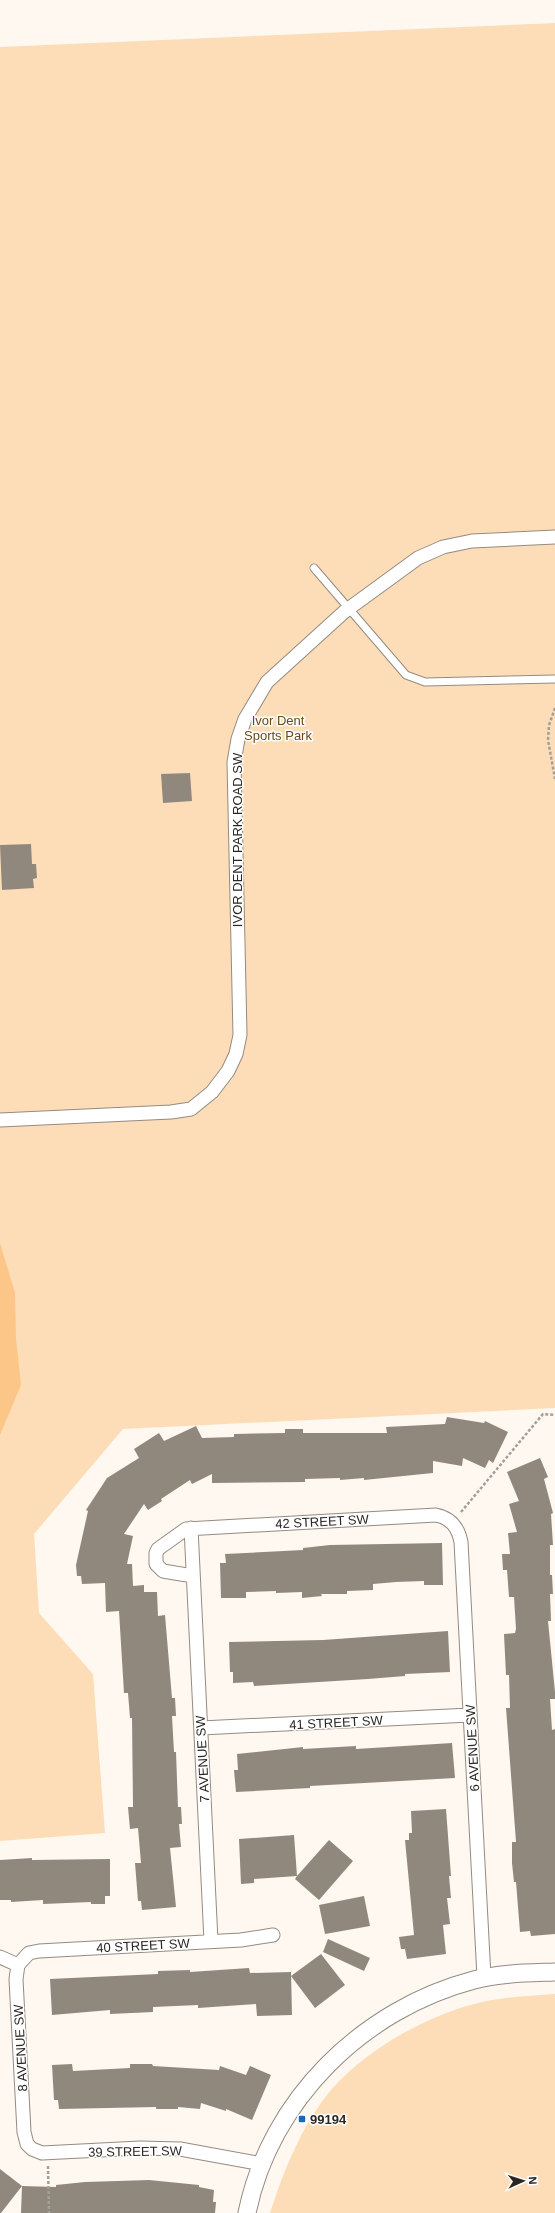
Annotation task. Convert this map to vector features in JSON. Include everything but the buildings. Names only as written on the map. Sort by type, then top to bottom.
[{"type":"street","name":"IVOR DENT PARK ROAD SW","points":[[0,1120],[171,1112],[191,1109],[212,1092],[228,1071],[236,1054],[240,1035],[234,762],[238,739],[245,719],[267,682],[348,609],[418,558],[443,547],[472,541],[555,537]]},
{"type":"street","name":"42 STREET SW","points":[[191,1528],[436,1515],[452,1522]]},
{"type":"street","name":"6 AVENUE SW","points":[[452,1522],[457,1528],[461,1542],[484,1977]]},
{"type":"street","name":"7 AVENUE SW","points":[[191,1528],[212,1941]]},
{"type":"street","points":[[191,1528],[181,1531],[164,1543],[158,1549],[155,1558],[156,1564],[163,1571],[193,1576]]},
{"type":"street","name":"41 STREET SW","points":[[201,1728],[470,1715]]},
{"type":"street","name":"40 STREET SW","points":[[18,1965],[29,1953],[39,1951],[212,1941],[273,1935]]},
{"type":"street","points":[[0,1957],[18,1965]]},
{"type":"street","name":"8 AVENUE SW","points":[[18,1965],[16,1979],[24,2132],[27,2144],[32,2149]]},
{"type":"street","points":[[247,2213],[255,2181],[286,2117],[306,2089],[334,2057],[374,2024],[412,2002],[452,1986],[484,1977],[555,1972]]},
{"type":"street","name":"39 STREET SW","points":[[32,2149],[49,2154],[140,2148],[180,2149],[262,2164]]},
{"type":"lane","points":[[314,568],[406,675],[416,680],[425,682],[555,679]]},
{"type":"path","points":[[555,708],[549,725],[548,740],[555,779]]},
{"type":"path","points":[[452,1522],[471,1502],[543,1414],[555,1415]]},
{"type":"path","points":[[49,2154],[47,2171],[49,2213]]},
{"type":"green space","name":"Ivor Dent Sports Park","points":[[555,23],[555,1408],[123,1429],[34,1534],[39,1613],[93,1674],[105,1833],[0,1841],[0,47]]},
{"type":"green space","points":[[555,1994],[555,2213],[270,2213],[287,2165],[310,2119],[330,2091],[360,2062],[396,2037],[454,2010],[494,2000]]},
{"type":"shaded area","points":[[0,1243],[15,1293],[16,1339],[21,1385],[0,1435]]},
{"type":"place","name":"99194","points":[[302,2119]]}]
